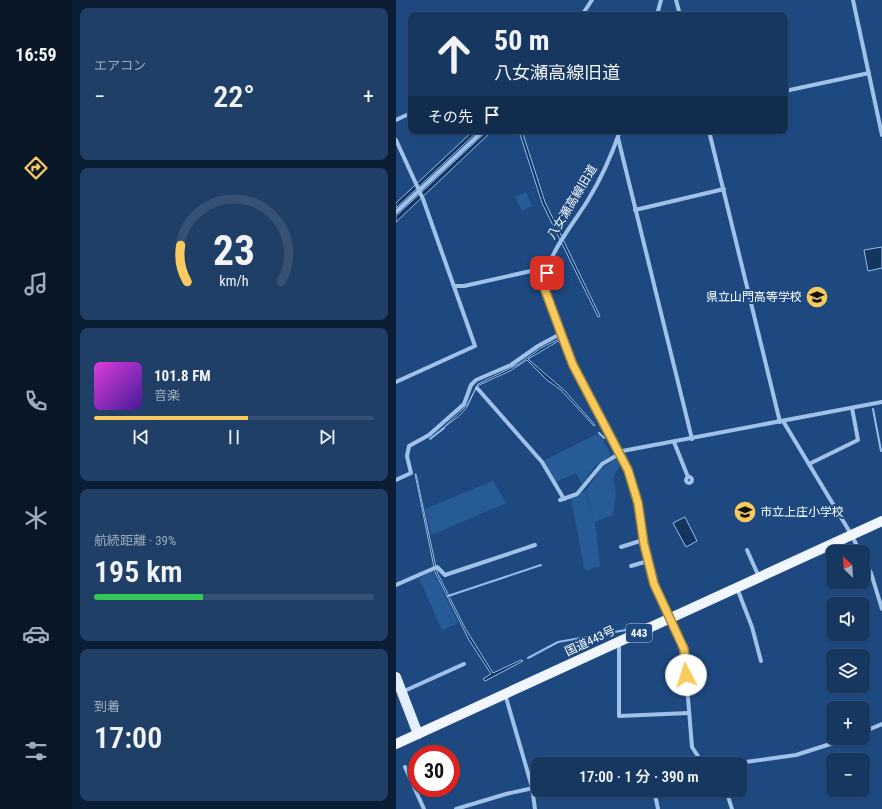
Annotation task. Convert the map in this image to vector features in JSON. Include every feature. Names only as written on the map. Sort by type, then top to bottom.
[{"type":"highway","name":"国道443号","points":[[396,744],[760,577],[852,537],[882,521]]},
{"type":"main road","points":[[396,677],[418,734]]},
{"type":"street","points":[[584,12],[592,0]]},
{"type":"street","points":[[658,12],[661,0]]},
{"type":"street","points":[[676,0],[679,12]]},
{"type":"street","points":[[853,0],[882,135]]},
{"type":"street","points":[[788,90],[869,73]]},
{"type":"street","points":[[396,120],[408,114]]},
{"type":"street","points":[[396,212],[480,134]]},
{"type":"street","name":"八女瀬高線旧道","points":[[619,134],[588,199],[558,246],[545,280],[545,290],[560,334],[573,365],[628,470],[634,487],[643,540],[654,584],[684,649],[692,747],[698,757]]},
{"type":"street","points":[[710,134],[781,422],[809,464],[856,545]]},
{"type":"street","points":[[618,138],[692,439]]},
{"type":"street","points":[[396,140],[419,190],[475,346],[396,382]]},
{"type":"street","points":[[635,210],[724,189]]},
{"type":"street","points":[[454,286],[464,286],[540,269],[548,271]]},
{"type":"street","points":[[396,480],[411,473],[406,456],[409,446],[429,435],[464,404],[471,385],[476,380],[511,365],[538,346],[560,334]]},
{"type":"street","points":[[477,388],[542,462],[562,500],[577,494],[602,464],[618,453],[882,402]]},
{"type":"street","points":[[809,464],[858,440],[852,408]]},
{"type":"street","points":[[674,442],[688,477]]},
{"type":"street","points":[[621,547],[643,540]]},
{"type":"street","points":[[396,585],[437,567],[445,575],[535,545]]},
{"type":"street","points":[[747,550],[760,577]]},
{"type":"street","points":[[631,566],[648,561]]},
{"type":"street","points":[[870,571],[882,609]]},
{"type":"street","points":[[737,588],[752,627],[761,661]]},
{"type":"street","points":[[619,642],[619,716],[689,713]]},
{"type":"street","points":[[402,692],[464,664]]},
{"type":"street","points":[[505,694],[531,784]]},
{"type":"street","points":[[870,729],[882,724]]},
{"type":"street","points":[[747,762],[796,755],[827,745]]},
{"type":"street","points":[[405,767],[424,809]]},
{"type":"street","points":[[456,809],[531,787]]},
{"type":"street","points":[[533,797],[535,809]]},
{"type":"street","points":[[655,797],[658,809]]},
{"type":"street","points":[[728,797],[732,809]]},
{"type":"shaded area","points":[[470,134],[475,134],[396,208],[396,203]]},
{"type":"shaded area","points":[[484,134],[489,134],[396,222],[396,216]]},
{"type":"shaded area","points":[[520,134],[523,134],[545,202],[600,316],[598,317],[542,203]]},
{"type":"shaded area","points":[[526,192],[532,206],[522,211],[515,197]]},
{"type":"shaded area","points":[[882,247],[882,268],[868,271],[864,250]]},
{"type":"shaded area","points":[[559,339],[560,340],[528,359],[565,391],[595,425],[594,426],[561,390],[547,380],[527,360],[510,371],[477,386],[467,407],[460,415],[442,429],[467,405],[478,384],[519,364],[541,348]]},
{"type":"shaded area","points":[[597,434],[603,440],[611,455],[594,467],[582,484],[576,473],[556,482],[543,461]]},
{"type":"shaded area","points":[[616,459],[620,466],[613,477],[616,494],[613,515],[595,522],[586,491],[600,470]]},
{"type":"shaded area","points":[[415,474],[437,572],[465,628],[493,673],[521,660],[523,661],[485,681],[483,679],[491,674],[469,640],[435,572]]},
{"type":"shaded area","points":[[493,481],[506,503],[431,535],[425,509]]},
{"type":"shaded area","points":[[585,491],[595,522],[600,566],[585,571],[571,499]]},
{"type":"shaded area","points":[[685,517],[697,541],[686,547],[673,523]]},
{"type":"shaded area","points":[[433,571],[458,623],[442,630],[419,578]]},
{"type":"waterway","points":[[873,409],[881,451]]},
{"type":"waterway","points":[[430,439],[444,428]]},
{"type":"waterway","points":[[599,433],[604,438]]},
{"type":"waterway","points":[[448,596],[541,565]]},
{"type":"waterway","points":[[528,658],[558,642],[626,630]]},
{"type":"place","name":"県立山門高等学校","points":[[817,297]]},
{"type":"place","name":"市立上庄小学校","points":[[745,512]]},
{"type":"route","points":[[547,273],[545,290],[560,334],[573,365],[618,454],[628,470],[634,487],[644,544],[654,584],[684,649],[686,675]]}]
